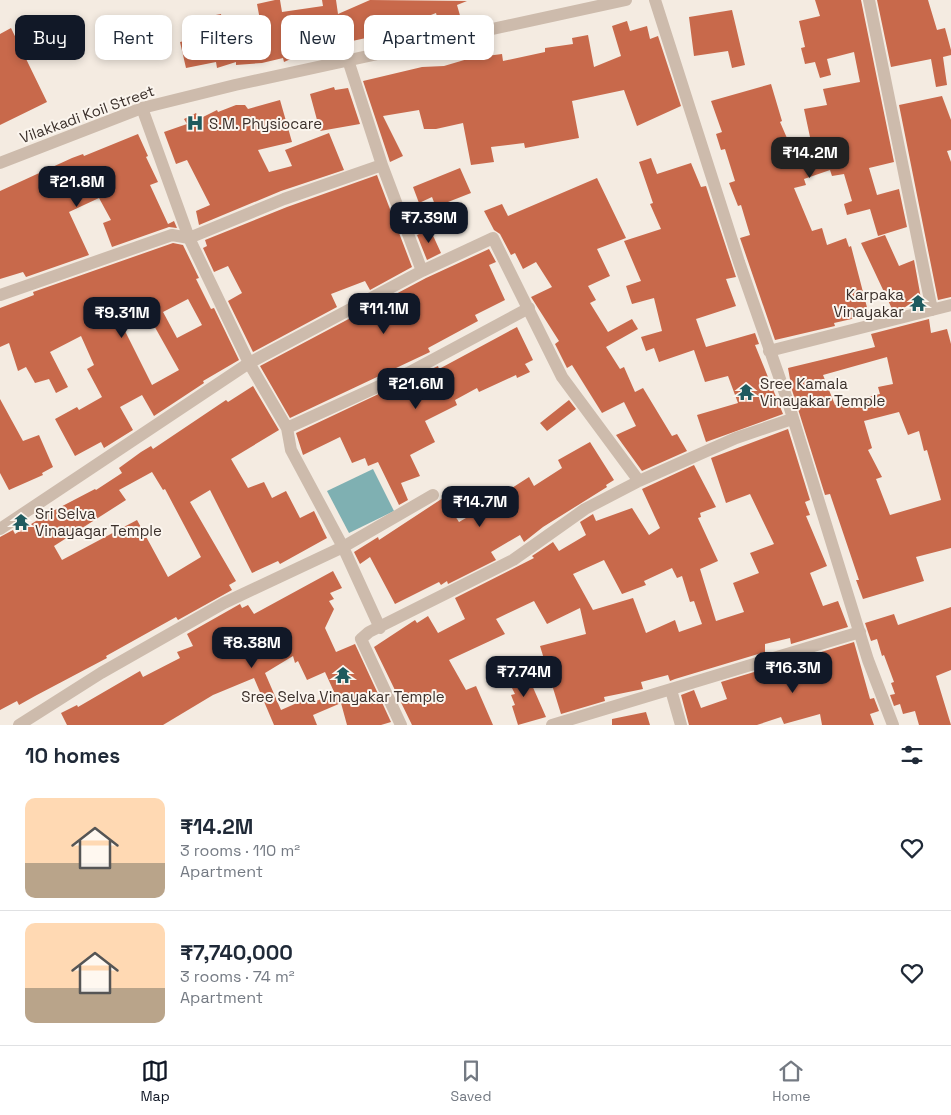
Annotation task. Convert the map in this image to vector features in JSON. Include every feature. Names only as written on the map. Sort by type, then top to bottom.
[{"type":"street","name":"Vilakkadi Koil Street","points":[[354,59],[626,0]]},
{"type":"street","points":[[656,0],[868,660],[893,725]]},
{"type":"street","points":[[870,0],[932,310]]},
{"type":"street","name":"Vilakkadi Koil Street","points":[[0,163],[142,108],[348,60]]},
{"type":"street","points":[[348,60],[382,165],[422,270]]},
{"type":"street","points":[[142,108],[189,238],[250,363],[287,428],[291,450],[342,547],[380,628]]},
{"type":"street","points":[[0,295],[172,234],[189,238],[284,200],[382,165]]},
{"type":"street","points":[[0,529],[250,363],[422,270],[493,238],[562,377],[639,481]]},
{"type":"street","points":[[770,351],[951,305]]},
{"type":"street","points":[[287,428],[408,373],[529,308]]},
{"type":"street","points":[[401,725],[361,639],[368,632],[380,628],[514,560],[586,509],[639,481],[736,438],[792,419]]},
{"type":"street","points":[[19,725],[101,673],[224,603],[342,547],[433,495]]},
{"type":"street","points":[[552,725],[860,632]]},
{"type":"street","points":[[671,690],[681,725]]},
{"type":"water","points":[[373,469],[394,511],[349,533],[327,491]]},
{"type":"building","points":[[280,0],[282,12],[323,6],[322,0],[336,0],[338,14],[370,0],[467,1],[457,5],[460,15],[437,15],[436,13],[431,15],[364,15],[364,38],[354,41],[354,15],[281,15],[281,58],[262,63],[236,65],[236,62],[217,68],[216,62],[186,68],[184,60],[271,60],[271,15],[259,15],[257,4]]},
{"type":"building","points":[[815,0],[861,0],[894,162],[869,168],[877,195],[899,189],[907,227],[878,236],[870,209],[847,215],[844,204],[852,201],[844,174],[832,176],[830,170],[804,179],[806,185],[794,188],[812,231],[822,228],[827,245],[846,238],[849,247],[851,246],[869,315],[834,323],[835,326],[775,340],[740,238],[750,235],[741,205],[738,206],[729,183],[735,181],[725,149],[721,150],[716,134],[722,132],[711,101],[771,84],[782,121],[780,122],[790,145],[810,137],[804,109],[827,105],[823,89],[860,82],[854,52],[827,59],[831,75],[820,78],[815,62],[805,64],[801,48],[805,47],[799,21],[820,16]]},
{"type":"building","points":[[877,0],[928,0],[937,30],[945,28],[951,50],[951,55],[943,57],[947,85],[936,87],[931,59],[891,67]]},
{"type":"building","points":[[732,10],[745,65],[732,68],[728,51],[694,56],[689,17]]},
{"type":"building","points":[[627,21],[630,31],[647,26],[650,39],[658,36],[681,106],[637,126],[624,90],[572,101],[579,138],[525,148],[524,143],[491,147],[494,162],[471,165],[463,123],[436,129],[424,129],[419,110],[383,116],[403,156],[390,162],[363,81],[422,67],[444,66],[464,60],[494,60],[494,55],[502,54],[503,61],[545,52],[545,48],[573,44],[572,38],[588,35],[594,67],[621,56],[612,26]]},
{"type":"building","points":[[11,28],[15,36],[15,60],[27,60],[47,102],[0,125],[0,34]]},
{"type":"building","points":[[334,87],[335,90],[348,88],[360,124],[320,131],[310,94]]},
{"type":"building","points":[[942,96],[951,120],[951,150],[947,151],[951,162],[951,297],[938,300],[899,105]]},
{"type":"building","points":[[280,100],[292,142],[258,150],[269,172],[292,166],[285,150],[329,133],[344,170],[281,191],[199,225],[196,211],[210,205],[187,160],[176,164],[164,132],[187,124],[184,119],[196,113],[199,119],[217,110],[218,112],[236,105],[245,105],[248,109]]},
{"type":"building","points":[[138,134],[158,182],[150,185],[168,224],[174,221],[177,228],[169,227],[112,247],[103,223],[111,220],[99,198],[69,212],[89,255],[26,277],[23,272],[0,279],[0,191],[72,158],[83,154],[84,156]]},
{"type":"building","points":[[651,158],[657,174],[691,163],[701,187],[706,186],[736,277],[726,279],[736,306],[696,319],[706,347],[755,333],[759,344],[755,345],[783,414],[706,442],[697,415],[738,403],[728,376],[705,382],[694,350],[659,362],[654,348],[646,351],[641,337],[662,331],[654,298],[632,304],[626,286],[641,281],[624,241],[661,229],[650,204],[653,203],[639,162]]},
{"type":"building","points":[[460,168],[471,193],[448,202],[452,212],[440,218],[432,197],[419,203],[413,187]]},
{"type":"building","points":[[377,175],[412,267],[370,290],[365,281],[331,294],[337,307],[253,352],[228,301],[242,293],[228,266],[214,272],[203,248],[207,246],[205,240],[287,207]]},
{"type":"building","points":[[597,178],[626,238],[597,249],[610,276],[588,286],[596,300],[590,303],[608,332],[632,319],[638,329],[606,347],[620,369],[624,367],[635,392],[643,388],[672,436],[677,434],[687,451],[642,471],[616,435],[636,426],[624,402],[602,413],[572,365],[567,368],[555,344],[559,341],[531,297],[552,287],[536,262],[523,269],[515,253],[511,255],[500,234],[494,230],[484,211],[502,204],[508,216]]},
{"type":"building","points":[[430,229],[441,253],[427,260],[417,235]]},
{"type":"building","points":[[885,235],[899,266],[914,260],[922,304],[893,311],[861,243]]},
{"type":"building","points":[[173,243],[183,245],[199,278],[196,279],[211,309],[214,308],[239,360],[203,381],[204,383],[154,416],[142,395],[120,407],[133,430],[104,448],[101,442],[75,456],[55,419],[77,407],[79,410],[102,397],[87,369],[94,365],[81,336],[50,352],[68,387],[56,393],[49,379],[35,383],[26,367],[18,371],[9,343],[0,347],[0,308],[34,295],[33,292]],"holes":[[[188,299],[202,325],[177,338],[163,312]],[[143,306],[179,370],[152,385],[118,317]]]},
{"type":"building","points":[[489,249],[496,262],[489,265],[505,300],[475,315],[478,321],[428,348],[430,352],[290,418],[260,366],[426,278]]},
{"type":"building","points":[[929,319],[931,333],[947,329],[951,344],[951,548],[916,557],[924,581],[863,599],[856,580],[859,580],[830,494],[825,495],[792,390],[788,368],[875,347],[871,334]],"holes":[[[887,357],[893,384],[878,387],[880,394],[835,405],[823,375]],[[899,412],[908,435],[919,431],[924,451],[927,450],[941,500],[890,515],[876,479],[882,477],[868,450],[872,448],[864,421]]]},
{"type":"building","points":[[517,327],[533,360],[525,364],[530,372],[517,378],[516,375],[479,392],[477,388],[455,400],[457,405],[425,421],[435,442],[410,455],[420,476],[401,483],[408,500],[399,505],[378,462],[368,466],[365,458],[352,463],[340,437],[303,455],[296,433],[438,366],[439,369]]},
{"type":"building","points":[[253,386],[279,430],[231,459],[248,488],[264,482],[272,498],[286,491],[300,518],[314,511],[327,538],[280,564],[278,561],[252,573],[210,490],[190,502],[236,581],[229,585],[232,590],[178,620],[176,617],[106,656],[107,658],[19,705],[17,701],[0,710],[0,537],[13,530],[15,534],[49,513],[96,490],[122,473],[119,468],[141,452],[151,446],[153,449],[226,400],[228,402]],"holes":[[[152,472],[163,490],[165,489],[201,557],[168,577],[137,520],[62,560],[54,546],[126,500],[119,490]]]},
{"type":"building","points":[[0,399],[23,441],[39,435],[53,467],[42,473],[43,475],[9,490],[0,473]]},
{"type":"building","points":[[569,400],[576,409],[547,431],[540,423]]},
{"type":"building","points":[[788,429],[810,500],[805,502],[810,515],[806,516],[827,566],[810,573],[823,606],[838,601],[848,627],[791,644],[790,638],[765,644],[765,652],[670,681],[668,675],[641,682],[643,689],[604,697],[605,701],[561,714],[540,646],[586,634],[580,608],[547,624],[534,601],[496,619],[505,634],[449,660],[466,690],[476,686],[493,725],[412,725],[374,647],[415,620],[417,623],[428,616],[438,633],[465,619],[455,598],[534,558],[532,556],[553,542],[559,551],[586,535],[580,522],[593,514],[596,521],[632,508],[649,535],[660,528],[642,489],[694,465],[716,507],[700,513],[701,517],[698,518],[718,561],[700,569],[716,621],[744,612],[733,583],[759,573],[750,553],[774,544],[750,494],[726,503],[711,458]],"holes":[[[604,560],[622,594],[646,585],[644,581],[672,568],[677,578],[682,576],[690,602],[694,601],[702,624],[679,632],[675,620],[646,633],[633,598],[593,610],[573,574]]]},
{"type":"building","points":[[590,442],[614,480],[606,485],[607,487],[543,527],[524,542],[520,535],[491,552],[496,560],[448,584],[447,581],[441,585],[439,582],[395,604],[370,557],[360,564],[354,552],[378,537],[379,540],[443,498],[459,522],[499,499],[498,497],[529,477],[534,486],[562,468],[558,460]]},
{"type":"building","points":[[333,571],[342,588],[330,593],[334,599],[329,601],[334,609],[325,628],[336,652],[355,644],[391,722],[381,725],[347,725],[341,703],[313,715],[317,725],[274,725],[254,678],[213,695],[163,725],[67,725],[61,713],[77,705],[78,707],[140,671],[143,677],[180,658],[177,652],[193,646],[187,634],[240,604],[242,608],[248,605],[254,614]],"holes":[[[293,656],[295,663],[298,661],[307,680],[325,672],[335,694],[308,704],[306,699],[281,710],[265,673]]]},
{"type":"building","points":[[951,607],[951,670],[936,676],[951,725],[919,725],[915,711],[903,714],[900,704],[894,706],[890,695],[895,694],[891,683],[894,682],[884,655],[882,656],[877,639],[871,641],[865,623],[894,614],[898,625]]},
{"type":"building","points":[[854,642],[870,699],[874,698],[879,711],[870,714],[874,725],[822,725],[820,714],[784,724],[781,717],[757,725],[689,725],[681,695],[694,690],[701,708],[727,699],[721,682],[771,667],[771,670],[796,663],[795,660]]},
{"type":"building","points":[[524,667],[546,717],[518,725],[512,706],[515,705],[511,695],[515,694],[505,674]]},
{"type":"building","points":[[646,712],[650,725],[612,725],[612,719]]},
{"type":"place","name":"S.M. Physiocare","points":[[195,123]]},
{"type":"place","name":"Karpaka Vinayakar","points":[[918,303]]},
{"type":"place","name":"Sree Kamala Vinayakar Temple","points":[[746,392]]},
{"type":"place","name":"Sri Selva Vinayagar Temple","points":[[21,522]]},
{"type":"place","name":"Sree Selva Vinayakar Temple","points":[[343,675]]}]
